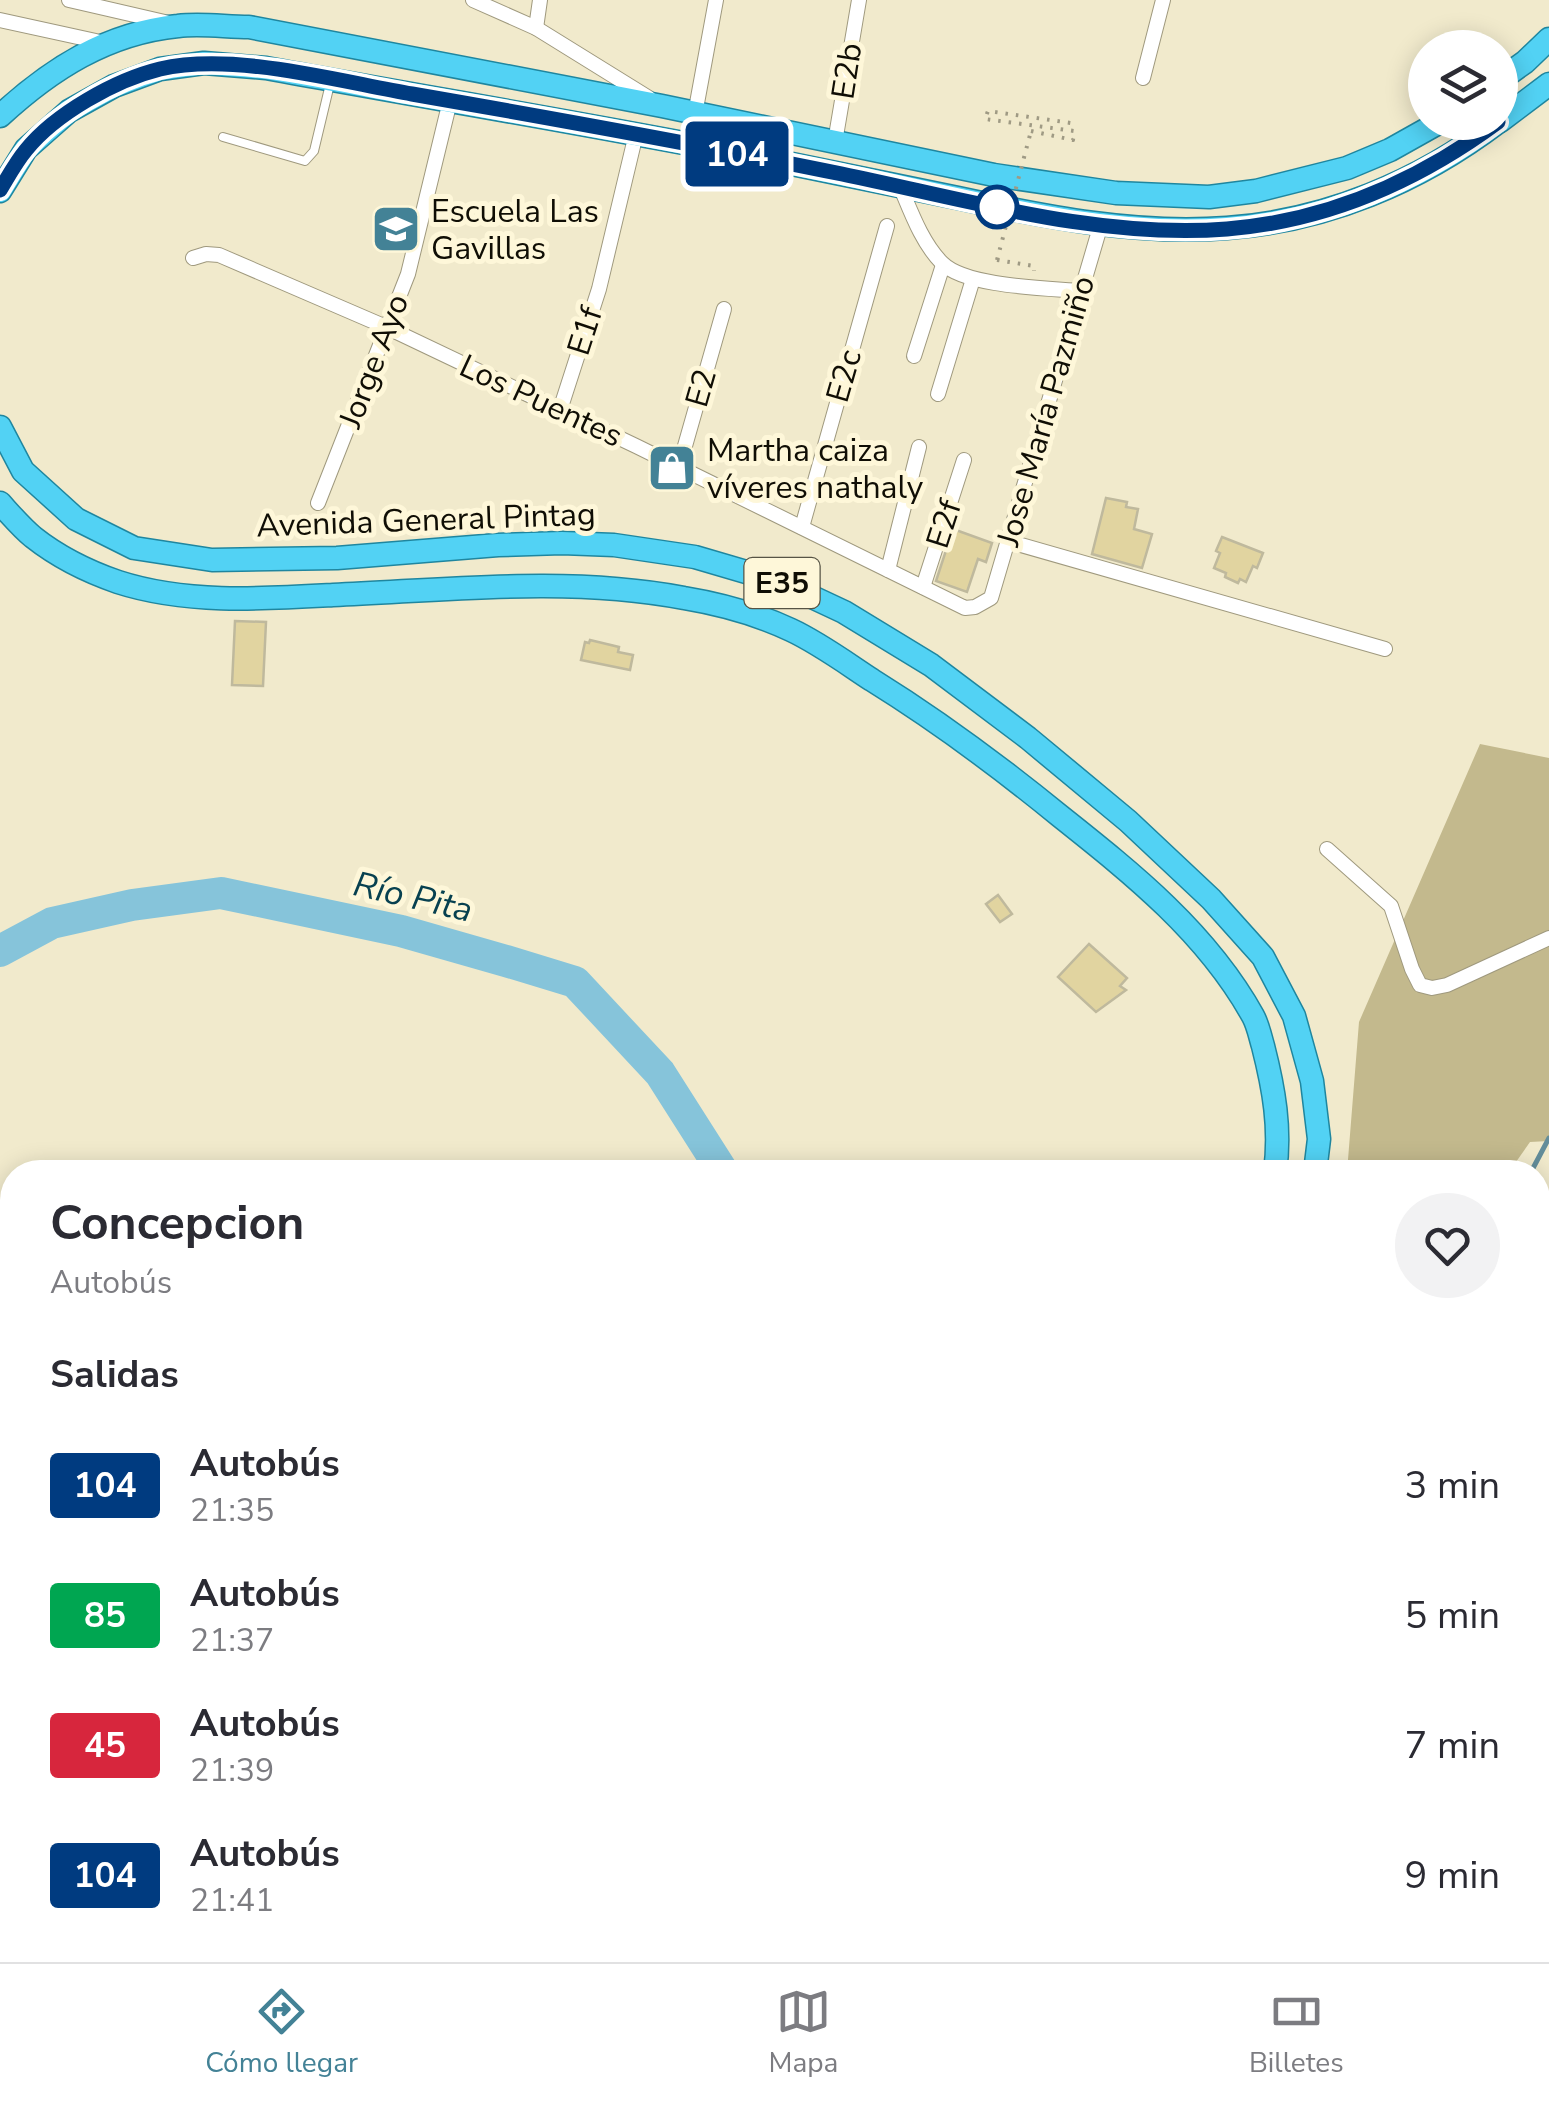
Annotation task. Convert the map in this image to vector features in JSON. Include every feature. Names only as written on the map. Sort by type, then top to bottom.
[{"type":"highway","points":[[0,116],[50,74],[105,43],[180,26],[248,27],[1055,186],[1116,194],[1209,197],[1256,191],[1347,168],[1408,140]]},
{"type":"highway","points":[[1518,67],[1549,39]]},
{"type":"highway","points":[[0,190],[26,149],[69,112],[114,86],[160,69],[204,63],[242,65],[636,134],[1048,217],[1160,230],[1228,228],[1326,210],[1371,196],[1434,165],[1472,140]]},
{"type":"highway","points":[[1518,108],[1549,84]]},
{"type":"highway","name":"Avenida General Pintag","points":[[0,427],[23,472],[76,519],[134,548],[212,560],[338,558],[562,543],[614,545],[694,557],[780,582],[844,612],[931,665],[1028,738],[1128,821],[1212,899],[1263,957],[1294,1016],[1312,1081],[1319,1139],[1316,1160]]},
{"type":"highway","name":"E35","points":[[0,503],[33,537],[70,561],[118,582],[177,595],[284,598],[564,586],[624,589],[740,610],[792,630],[917,708],[1024,787],[1154,894],[1194,934],[1228,975],[1256,1020],[1278,1116],[1277,1160]]},
{"type":"street","points":[[69,0],[180,26]]},
{"type":"street","points":[[473,0],[536,28],[662,106]]},
{"type":"street","points":[[536,28],[540,0]]},
{"type":"street","points":[[696,114],[716,0]]},
{"type":"street","name":"E2b","points":[[836,142],[859,0]]},
{"type":"street","points":[[1143,78],[1163,0]]},
{"type":"street","points":[[0,20],[105,43]]},
{"type":"street","name":"Jorge Ayo","points":[[318,503],[408,274],[450,101]]},
{"type":"street","name":"E1f","points":[[560,410],[599,289],[636,134]]},
{"type":"street","points":[[900,186],[919,231],[944,265],[973,279],[1080,292]]},
{"type":"street","name":"Jose María Pazmiño","points":[[991,598],[1101,224]]},
{"type":"street","name":"E2c","points":[[802,527],[887,226]]},
{"type":"street","name":"Los Puentes","points":[[193,258],[219,255],[386,328],[965,608],[991,598]]},
{"type":"street","points":[[914,356],[944,265]]},
{"type":"street","points":[[938,394],[973,279]]},
{"type":"street","name":"E2","points":[[678,467],[724,309]]},
{"type":"street","points":[[888,570],[920,447]]},
{"type":"street","name":"E2f","points":[[924,587],[964,460]]},
{"type":"street","points":[[1007,542],[1386,649]]},
{"type":"street","points":[[1327,849],[1391,906],[1420,985],[1447,985],[1549,938]]},
{"type":"lane","points":[[223,137],[305,161],[314,151],[331,80]]},
{"type":"path","points":[[996,260],[1030,131],[1073,140],[1074,131],[985,119],[988,111],[1071,124]]},
{"type":"shaded area","points":[[1480,744],[1549,758],[1549,1141],[1530,1142],[1517,1160],[1348,1160],[1359,1022]]},
{"type":"building","points":[[1106,498],[1127,502],[1126,507],[1138,509],[1134,529],[1152,534],[1142,568],[1092,554]]},
{"type":"building","points":[[953,529],[992,543],[986,562],[978,559],[967,592],[936,581]]},
{"type":"building","points":[[1222,537],[1263,553],[1246,582],[1240,579],[1238,583],[1214,568]]},
{"type":"building","points":[[235,621],[266,622],[263,686],[232,685]]},
{"type":"building","points":[[590,640],[633,655],[630,670],[581,660],[585,642]]},
{"type":"building","points":[[998,895],[1012,914],[1000,922],[986,904]]},
{"type":"building","points":[[1089,944],[1127,978],[1120,986],[1126,990],[1096,1012],[1058,977]]},
{"type":"waterway","name":"Río Pita","points":[[0,951],[52,923],[132,905],[221,893],[401,931],[575,982],[660,1073],[715,1160]]},
{"type":"waterway","points":[[1537,1160],[1549,1138]]},
{"type":"bus line","name":"104","points":[[0,190],[26,149],[69,112],[114,86],[160,69],[204,63],[266,68],[636,134],[1048,217],[1160,230],[1228,228],[1326,210],[1371,196],[1434,165],[1471,140]]},
{"type":"place","name":"Escuela Las Gavillas","points":[[396,229]]},
{"type":"place","name":"Martha caiza víveres nathaly","points":[[672,468]]}]
